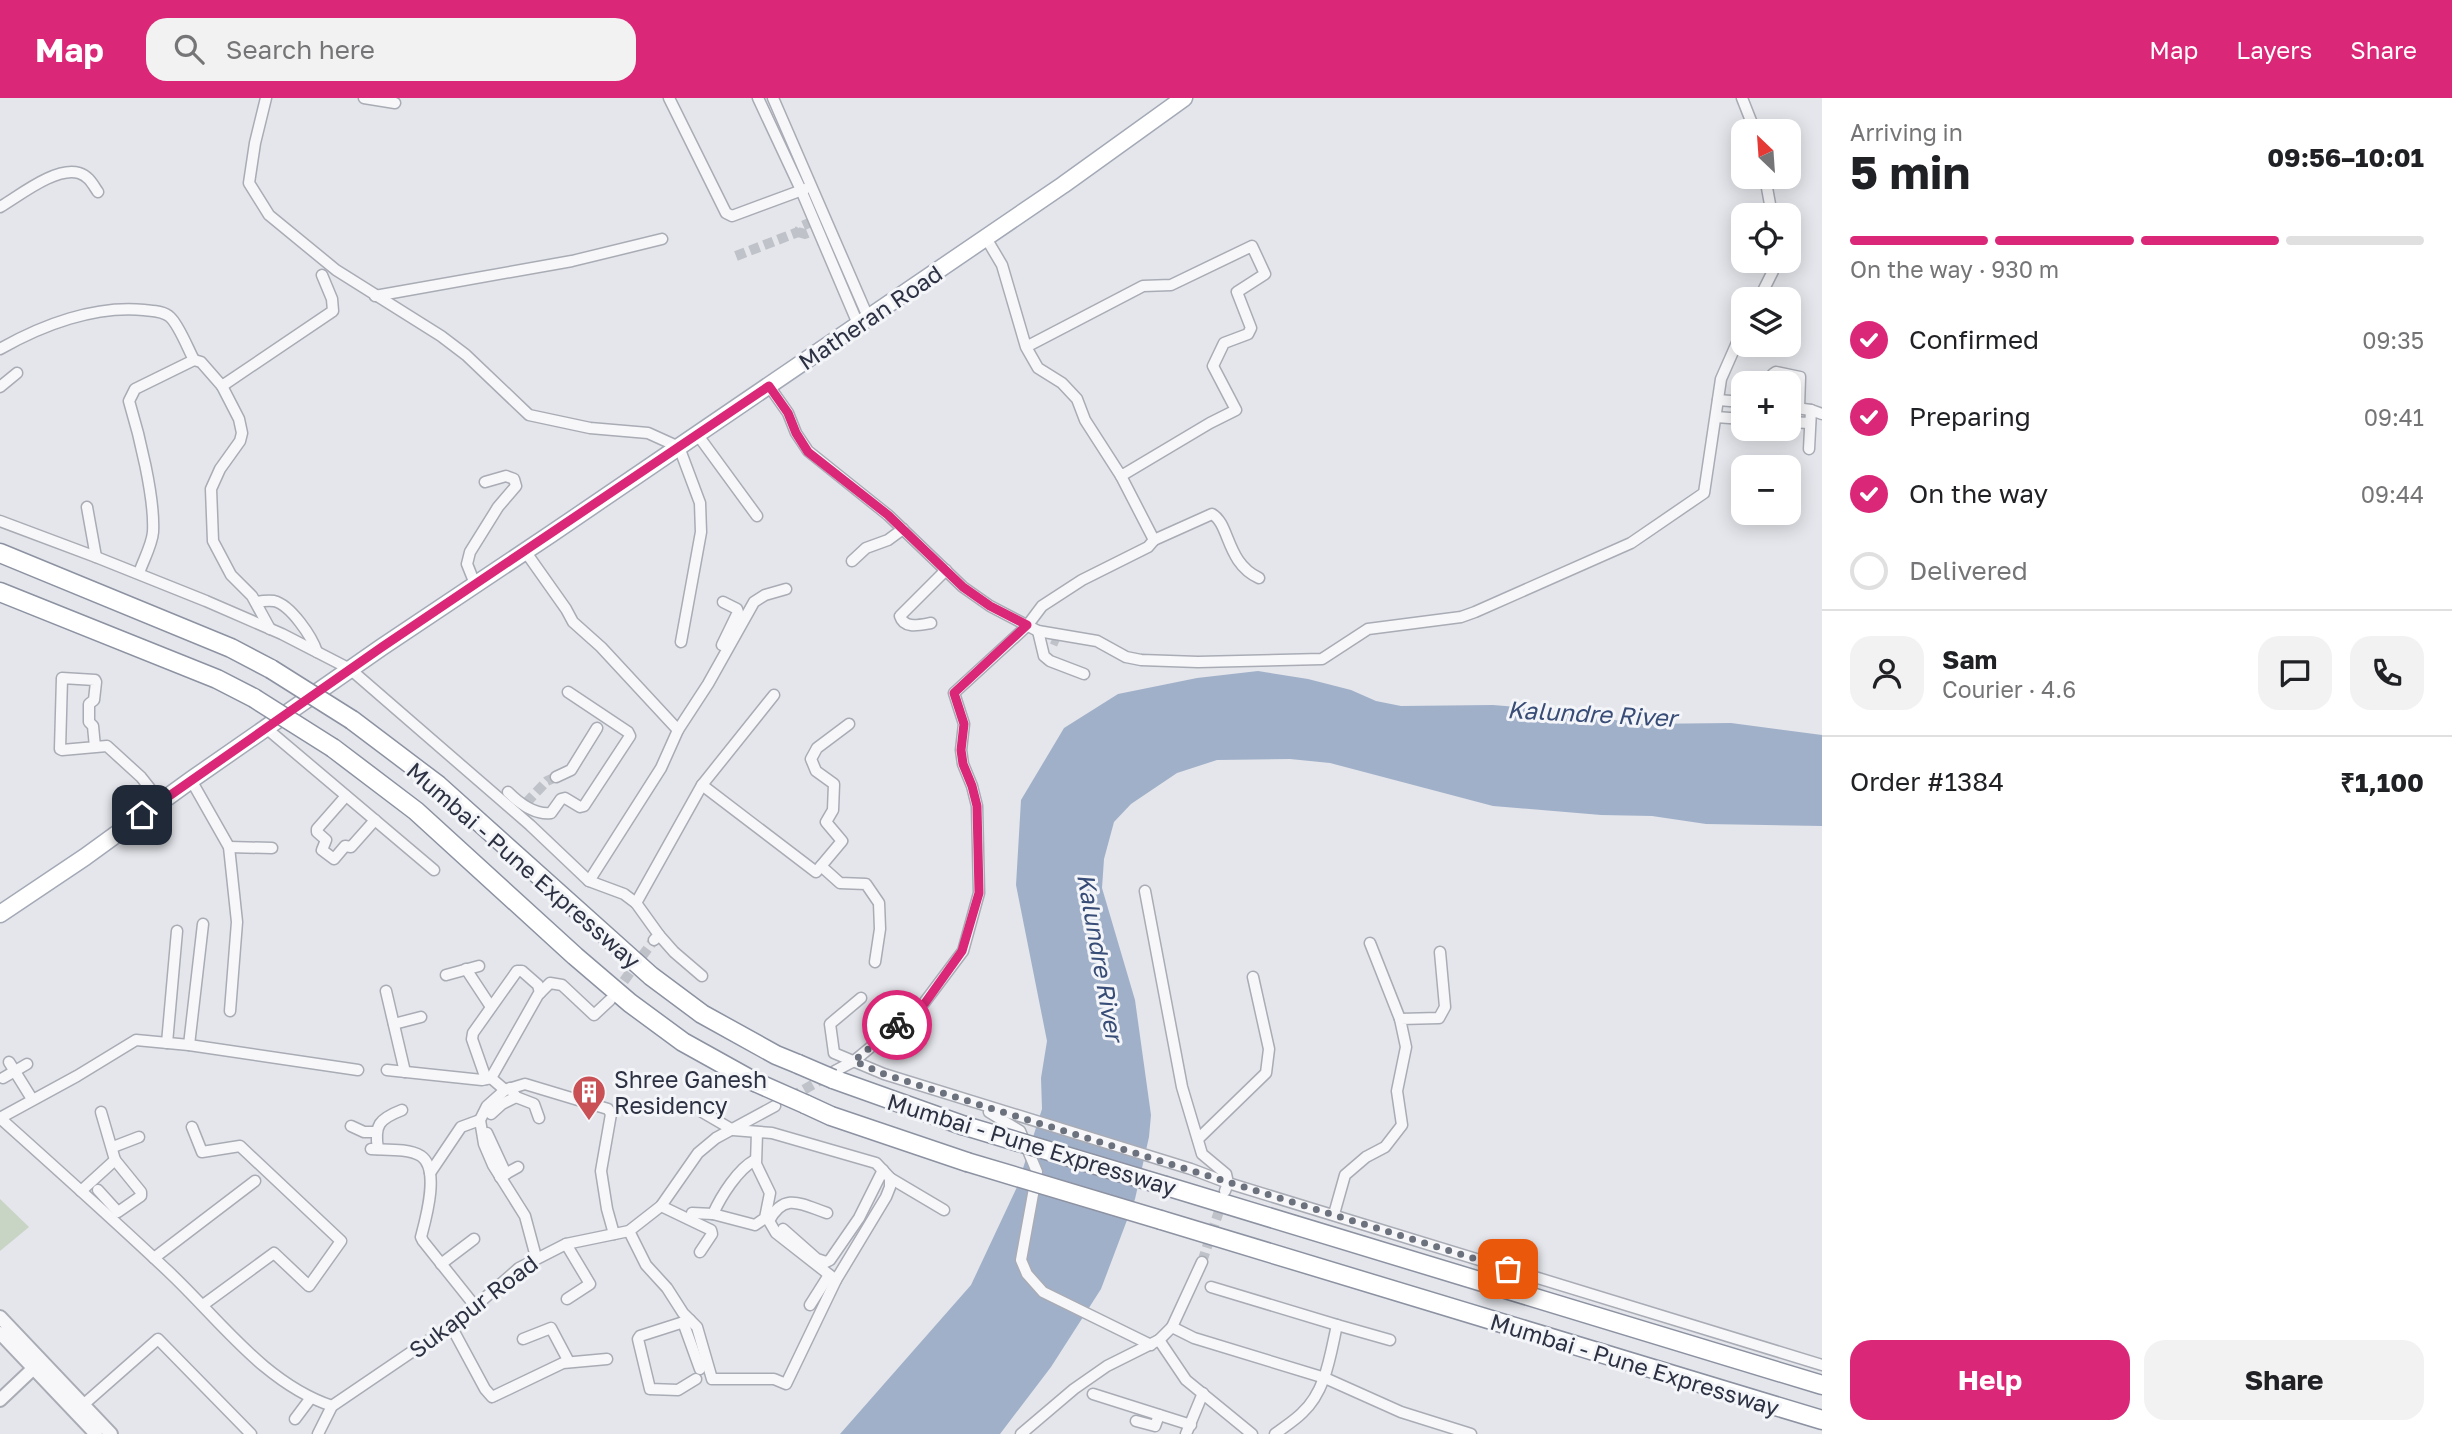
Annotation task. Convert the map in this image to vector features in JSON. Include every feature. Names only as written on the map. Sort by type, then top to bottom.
[{"type":"highway","name":"Mumbai - Pune Expressway","points":[[0,553],[231,648],[271,669],[352,720],[438,785],[651,976],[702,1014],[776,1055],[962,1125],[1822,1385]]},
{"type":"highway","name":"Mumbai - Pune Expressway","points":[[0,592],[217,679],[254,698],[333,747],[416,811],[630,1003],[683,1042],[755,1082],[805,1104],[967,1162],[1822,1420]]},
{"type":"main road","name":"Matheran Road","points":[[0,914],[85,857],[160,801],[349,669],[986,238],[1184,98]]},
{"type":"street","points":[[266,98],[249,183],[269,215],[336,270],[441,336],[466,355],[529,415],[590,428],[648,433],[679,447],[698,496],[701,524],[681,642]]},
{"type":"street","points":[[364,98],[395,103]]},
{"type":"street","points":[[669,98],[726,213],[732,216],[812,186]]},
{"type":"street","points":[[758,98],[801,190],[813,226],[863,321]]},
{"type":"street","points":[[773,98],[812,186],[863,321]]},
{"type":"street","points":[[1742,98],[1750,119]]},
{"type":"street","points":[[0,207],[55,175],[71,172],[81,173],[98,192]]},
{"type":"street","points":[[986,238],[1002,265],[1026,347],[1038,368],[1062,383],[1077,399],[1085,420],[1121,476],[1154,540]]},
{"type":"street","points":[[375,296],[572,261],[662,239]]},
{"type":"street","points":[[1026,347],[1143,286],[1171,285],[1252,246],[1265,274],[1237,292],[1251,328],[1248,334],[1224,343],[1213,366],[1236,410],[1210,422],[1121,476]]},
{"type":"street","points":[[222,386],[333,311],[332,299],[322,275]]},
{"type":"street","points":[[0,349],[48,326],[93,313],[126,308],[160,312],[170,317],[194,360]]},
{"type":"street","points":[[1039,633],[1097,641],[1126,657],[1141,660],[1198,662],[1322,659],[1368,629],[1461,617],[1631,543],[1704,493],[1721,379],[1731,357]]},
{"type":"street","points":[[139,573],[153,535],[153,511],[129,401],[135,389],[194,360],[201,362],[222,386],[239,419],[242,433],[240,441],[220,469],[211,489],[213,541],[232,575],[257,602],[270,629]]},
{"type":"street","points":[[0,387],[17,373]]},
{"type":"street","points":[[769,386],[788,413],[808,452],[903,529],[963,587],[981,600],[1052,639]]},
{"type":"street","points":[[1718,400],[1731,401]]},
{"type":"street","points":[[1801,408],[1822,414]]},
{"type":"street","points":[[1809,449],[1811,410]]},
{"type":"street","points":[[1716,417],[1731,418]]},
{"type":"street","points":[[1801,423],[1810,424]]},
{"type":"street","points":[[697,435],[757,516]]},
{"type":"street","points":[[475,584],[467,564],[470,552],[498,507],[516,486],[514,479],[506,476],[485,482]]},
{"type":"street","points":[[87,507],[96,556]]},
{"type":"street","points":[[834,1075],[925,1003],[962,951],[979,893],[977,806],[963,764],[961,750],[964,724],[954,693],[1027,625],[1042,606],[1148,547],[1154,540],[1212,514],[1219,519],[1235,557],[1243,567],[1259,578]]},
{"type":"street","points":[[0,521],[139,573],[270,629],[349,669],[517,814],[589,881],[624,894],[636,903],[656,938],[702,976]]},
{"type":"street","points":[[852,561],[866,548],[888,540],[903,529]]},
{"type":"street","points":[[525,551],[573,622],[601,647],[678,730]]},
{"type":"street","points":[[931,623],[912,626],[903,622],[900,616],[946,570]]},
{"type":"street","points":[[589,881],[661,768],[678,730],[736,625],[754,602],[765,595],[786,589]]},
{"type":"street","points":[[257,602],[271,600],[278,603],[297,619],[313,640],[317,652]]},
{"type":"street","points":[[723,602],[737,609],[736,625]]},
{"type":"street","points":[[1039,633],[1042,652],[1050,661],[1084,674]]},
{"type":"street","points":[[715,659],[725,646]]},
{"type":"street","points":[[95,747],[93,726],[89,722],[89,704],[94,700],[96,682],[62,678],[60,749],[95,747],[107,746],[141,777],[160,801]]},
{"type":"street","points":[[508,792],[518,802],[547,814],[565,798],[580,807],[584,806],[630,736],[628,732],[568,692]]},
{"type":"street","points":[[636,903],[702,785],[774,695]]},
{"type":"street","points":[[702,785],[816,872],[842,841],[826,822],[832,810],[834,784],[817,771],[811,759],[817,748],[849,724]]},
{"type":"street","points":[[266,727],[434,870]]},
{"type":"street","points":[[556,777],[570,770],[597,728]]},
{"type":"street","points":[[191,779],[229,847],[237,922],[230,1011]]},
{"type":"street","points":[[346,796],[317,829],[326,840],[322,850],[334,859],[345,846],[351,847],[375,820]]},
{"type":"street","points":[[517,814],[525,804]]},
{"type":"street","points":[[229,847],[271,848]]},
{"type":"street","points":[[219,867],[231,861]]},
{"type":"street","points":[[821,866],[840,883],[866,884],[879,903],[880,929],[875,962]]},
{"type":"street","points":[[1145,891],[1182,1087],[1202,1154],[1226,1174],[1227,1187]]},
{"type":"street","points":[[189,1045],[203,924]]},
{"type":"street","points":[[167,1042],[177,931]]},
{"type":"street","points":[[1334,1214],[1345,1175],[1366,1157],[1385,1147],[1402,1125],[1397,1091],[1406,1047],[1400,1019],[1370,943]]},
{"type":"street","points":[[1400,1019],[1439,1018],[1443,1014],[1445,1007],[1440,952]]},
{"type":"street","points":[[446,975],[479,966]]},
{"type":"street","points":[[466,969],[491,1007]]},
{"type":"street","points":[[489,1079],[472,1039],[473,1033],[517,971],[522,971],[538,985],[540,993]]},
{"type":"street","points":[[1198,1139],[1266,1073],[1269,1049],[1253,977]]},
{"type":"street","points":[[489,1079],[540,993],[550,983],[562,985],[594,1015],[610,1000]]},
{"type":"street","points":[[386,990],[405,1072]]},
{"type":"street","points":[[861,998],[830,1024],[834,1053],[884,1074],[1191,1169],[1227,1187],[1334,1214],[1822,1365]]},
{"type":"street","points":[[394,1024],[421,1017]]},
{"type":"street","points":[[332,1406],[310,1399],[247,1352],[154,1258],[0,1118],[136,1040],[167,1042],[358,1070]]},
{"type":"street","points":[[3,1078],[12,1067],[27,1064]]},
{"type":"street","points":[[12,1067],[32,1100]]},
{"type":"street","points":[[387,1070],[489,1079],[534,1104],[539,1118]]},
{"type":"street","points":[[536,1258],[525,1216],[484,1144],[480,1120],[487,1106],[525,1084],[608,1109],[611,1114],[601,1171],[614,1234]]},
{"type":"street","points":[[491,1114],[510,1092]]},
{"type":"street","points":[[974,1103],[1020,1131],[1037,1172],[1021,1260],[1027,1274],[1042,1292],[1155,1342],[1186,1380],[1252,1434]]},
{"type":"street","name":"Sukapur Road","points":[[318,1434],[332,1406],[451,1326],[519,1268],[566,1244],[614,1234],[629,1238],[661,1206],[698,1153],[716,1138],[775,1106]]},
{"type":"street","points":[[402,1110],[378,1126],[374,1149],[411,1153],[422,1157],[426,1162],[431,1182],[428,1211],[421,1237],[475,1306]]},
{"type":"street","points":[[98,1190],[118,1212],[141,1196],[141,1192],[115,1160],[101,1112]]},
{"type":"street","points":[[702,1112],[733,1130],[772,1133],[876,1163],[886,1174],[944,1210]]},
{"type":"street","points":[[430,1173],[461,1127],[480,1120]]},
{"type":"street","points":[[351,1126],[363,1132],[375,1132]]},
{"type":"street","points":[[192,1127],[202,1152],[240,1146],[341,1241],[309,1286],[274,1253],[203,1305]]},
{"type":"street","points":[[486,1130],[508,1184],[524,1202]]},
{"type":"street","points":[[692,1213],[713,1214],[755,1225],[765,1218],[770,1193],[755,1160],[757,1132]]},
{"type":"street","points":[[113,1147],[139,1137]]},
{"type":"street","points":[[81,1191],[115,1160]]},
{"type":"street","points":[[713,1214],[746,1164],[755,1160]]},
{"type":"street","points":[[508,1184],[519,1167]]},
{"type":"street","points":[[783,1228],[817,1259],[826,1262],[830,1260],[886,1174]]},
{"type":"street","points":[[810,1305],[833,1277],[886,1197],[890,1187],[886,1174]]},
{"type":"street","points":[[154,1258],[255,1181]]},
{"type":"street","points":[[827,1213],[788,1202],[778,1207],[769,1221],[776,1233],[833,1277]]},
{"type":"street","points":[[661,1206],[711,1230],[712,1234],[700,1252]]},
{"type":"street","points":[[629,1238],[687,1321],[698,1374],[678,1390],[650,1389],[638,1339],[640,1336],[687,1321],[697,1326],[712,1379],[774,1379],[786,1384],[833,1277]]},
{"type":"street","points":[[441,1264],[474,1239]]},
{"type":"street","points":[[566,1244],[590,1284],[567,1298]]},
{"type":"street","points":[[1021,1434],[1074,1389],[1107,1366],[1155,1342],[1172,1327],[1202,1262]]},
{"type":"street","points":[[1210,1287],[1390,1340]]},
{"type":"street","points":[[0,1317],[96,1434]]},
{"type":"street","points":[[1275,1434],[1313,1401],[1325,1378],[1337,1325]]},
{"type":"street","points":[[451,1326],[492,1397],[569,1362],[607,1359]]},
{"type":"street","points":[[1172,1327],[1194,1338],[1325,1378],[1401,1412],[1471,1434]]},
{"type":"street","points":[[523,1339],[551,1328],[569,1362]]},
{"type":"street","points":[[0,1333],[83,1405],[111,1434]]},
{"type":"street","points":[[83,1405],[158,1339],[251,1434]]},
{"type":"street","points":[[0,1400],[37,1365]]},
{"type":"street","points":[[1093,1394],[1159,1415],[1189,1429],[1203,1394]]},
{"type":"street","points":[[295,1419],[310,1399]]},
{"type":"street","points":[[1136,1421],[1155,1426],[1159,1415]]},
{"type":"green space","points":[[0,1199],[29,1227],[0,1251]]},
{"type":"water","name":"Kalundre River","points":[[1258,671],[1308,679],[1351,690],[1376,701],[1401,706],[1493,705],[1552,710],[1640,724],[1731,723],[1822,735],[1822,826],[1706,824],[1652,816],[1601,815],[1493,806],[1330,763],[1290,759],[1217,760],[1177,773],[1131,804],[1114,822],[1104,859],[1102,888],[1135,1000],[1151,1115],[1149,1137],[1135,1199],[1101,1289],[1051,1367],[1000,1434],[840,1434],[971,1285],[1017,1187],[1042,1109],[1041,1078],[1047,1041],[1016,885],[1021,800],[1064,728],[1118,694],[1197,678]]},
{"type":"tunnel","points":[[736,256],[798,232],[802,226],[809,223]]},
{"type":"tunnel","points":[[798,232],[805,234],[812,231]]},
{"type":"tunnel","points":[[1052,639],[1059,642]]},
{"type":"tunnel","points":[[526,803],[547,781],[556,777]]},
{"type":"tunnel","points":[[615,993],[654,940]]},
{"type":"tunnel","points":[[791,1097],[826,1077]]},
{"type":"tunnel","points":[[1202,1262],[1223,1199]]},
{"type":"way so far","points":[[897,1025],[854,1061],[884,1074],[974,1103],[1508,1269]]},
{"type":"place","name":"Shree Ganesh Residency","points":[[589,1122]]},
{"type":"route","points":[[142,815],[382,647],[769,386],[788,413],[808,452],[888,515],[963,587],[990,606],[1027,625],[954,693],[964,724],[961,750],[963,764],[977,806],[979,893],[962,951],[925,1003],[897,1025]]}]
